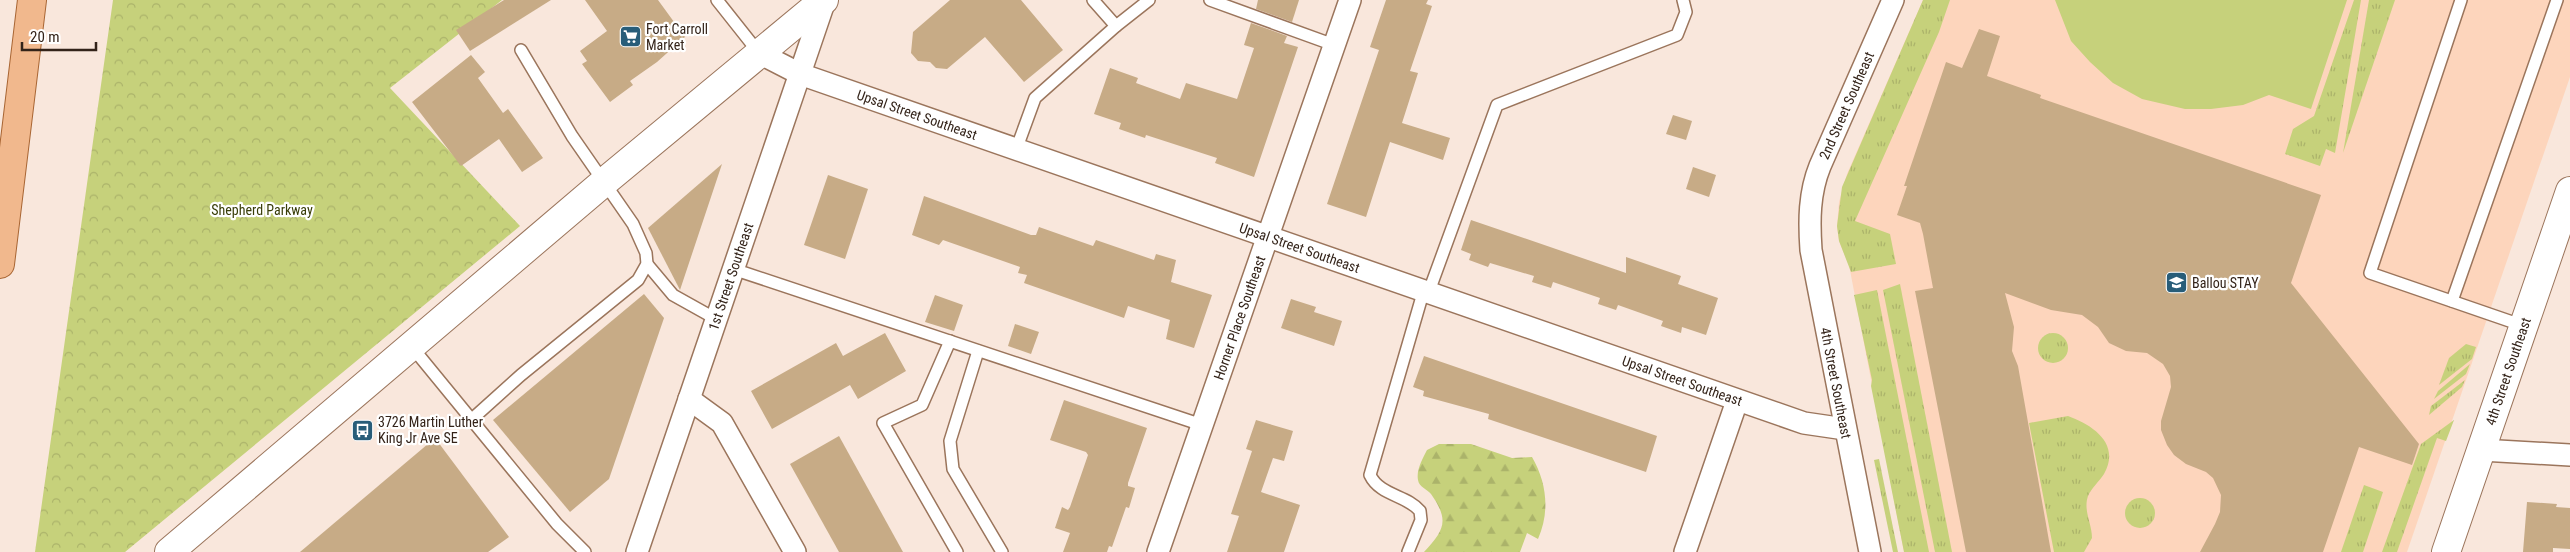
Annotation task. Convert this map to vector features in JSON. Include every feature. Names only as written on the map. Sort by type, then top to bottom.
[{"type":"main road","points":[[0,264],[32,0]]},
{"type":"main road","points":[[169,552],[603,184],[825,0]]},
{"type":"main road","name":"4th Street Southeast","points":[[2446,552],[2570,191]]},
{"type":"street","name":"1st Street Southeast","points":[[637,552],[825,0]]},
{"type":"street","name":"Horner Place Southeast","points":[[1158,552],[1350,0]]},
{"type":"street","name":"2nd Street Southeast","points":[[1810,213],[1817,173],[1893,0]]},
{"type":"street","name":"Upsal Street Southeast","points":[[759,53],[800,74],[1737,401],[1804,423],[1845,429]]},
{"type":"street","name":"4th Street Southeast","points":[[1810,213],[1811,250],[1870,552]]},
{"type":"street","points":[[689,399],[722,423],[795,552]]},
{"type":"street","points":[[1685,552],[1737,401]]},
{"type":"street","points":[[2481,450],[2570,455]]},
{"type":"lane","points":[[718,0],[759,53]]},
{"type":"lane","points":[[1093,0],[1116,26]]},
{"type":"lane","points":[[1016,150],[1035,98],[1116,26],[1149,0]]},
{"type":"lane","points":[[1210,0],[1334,45]]},
{"type":"lane","points":[[1408,552],[1421,520],[1420,512],[1412,503],[1386,492],[1370,475],[1426,293],[1497,105],[1677,35],[1686,12],[1683,0]]},
{"type":"lane","points":[[2461,0],[2370,273],[2524,326]]},
{"type":"lane","points":[[2452,301],[2557,0]]},
{"type":"lane","points":[[471,420],[521,375],[638,280],[647,264],[646,253],[633,224],[603,184],[521,50]]},
{"type":"lane","points":[[647,264],[673,295],[716,319]]},
{"type":"lane","points":[[733,269],[1202,426]]},
{"type":"lane","points":[[950,341],[922,405],[883,422],[957,552]]},
{"type":"lane","points":[[412,347],[557,524],[585,552]]},
{"type":"lane","points":[[978,350],[950,441],[953,470],[1002,552]]},
{"type":"shaded area","name":"Ballou STAY","points":[[1923,0],[2570,0],[2570,77],[2407,552],[1904,552],[1849,265],[1839,241],[1837,226],[1839,202],[1847,174]]},
{"type":"green space","name":"Shepherd Parkway","points":[[113,0],[502,0],[390,88],[520,226],[125,552],[35,552]]},
{"type":"green space","points":[[1923,0],[1950,0],[1939,32],[1855,221],[1890,234],[1896,264],[1851,272],[1839,241],[1837,226],[1842,187]]},
{"type":"green space","points":[[2055,0],[2347,0],[2311,109],[2269,95],[2243,105],[2211,109],[2185,109],[2142,99],[2113,83],[2071,41]]},
{"type":"green space","points":[[2354,0],[2361,0],[2335,153],[2326,149],[2320,166],[2285,154],[2293,129],[2314,116]]},
{"type":"green space","points":[[2369,0],[2395,0],[2343,153]]},
{"type":"green space","points":[[1900,284],[1952,552],[1935,552],[1883,290]]},
{"type":"green space","points":[[1877,290],[1929,552],[1904,552],[1871,386],[1872,380],[1854,295]]},
{"type":"green space","points":[[2053,333],[2063,338],[2068,348],[2063,358],[2053,363],[2043,358],[2038,348],[2043,338]]},
{"type":"green space","points":[[2466,344],[2476,347],[2472,359],[2439,385],[2449,358]]},
{"type":"green space","points":[[2470,364],[2466,374],[2434,399],[2438,391]]},
{"type":"green space","points":[[2465,380],[2462,387],[2429,415],[2431,406]]},
{"type":"green space","points":[[2068,416],[2095,430],[2107,445],[2109,454],[2104,474],[2088,496],[2087,512],[2092,538],[2084,552],[2054,552],[2029,423]]},
{"type":"green space","points":[[2454,420],[2446,441],[2437,438],[2397,552],[2382,552],[2421,444]]},
{"type":"green space","points":[[1439,444],[1471,444],[1512,458],[1532,457],[1541,477],[1545,498],[1544,518],[1538,539],[1527,533],[1520,552],[1424,552],[1440,531],[1442,518],[1437,503],[1431,494],[1421,486],[1418,472],[1427,450]]},
{"type":"green space","points":[[1879,459],[1898,552],[1893,552],[1874,460]]},
{"type":"green space","points":[[2364,485],[2383,492],[2363,552],[2341,552]]},
{"type":"green space","points":[[2140,498],[2151,502],[2155,513],[2151,524],[2140,528],[2129,524],[2125,513],[2129,502]]},
{"type":"building","points":[[504,0],[551,0],[470,51],[456,30]]},
{"type":"building","points":[[585,0],[658,0],[685,37],[657,62],[630,81],[633,85],[610,102],[582,64],[587,61],[580,51],[607,31]]},
{"type":"building","points":[[950,0],[1021,0],[1063,50],[1024,82],[985,37],[947,69],[936,68],[930,62],[918,61],[911,53],[913,32]]},
{"type":"building","points":[[1258,0],[1299,0],[1292,22],[1256,9]]},
{"type":"building","points":[[1386,0],[1428,0],[1426,4],[1432,6],[1410,71],[1418,73],[1402,123],[1450,138],[1443,160],[1390,142],[1366,217],[1327,204],[1379,50],[1370,47]]},
{"type":"building","points":[[1251,23],[1287,36],[1284,43],[1298,47],[1254,177],[1215,163],[1217,158],[1146,135],[1145,138],[1119,129],[1121,123],[1094,114],[1110,68],[1138,78],[1136,83],[1180,99],[1186,83],[1237,99],[1254,48],[1244,45]]},
{"type":"building","points":[[1979,29],[2000,36],[1987,76],[2041,95],[2040,98],[2321,195],[2291,283],[2419,444],[2412,465],[2359,447],[2323,552],[2200,552],[2220,512],[2221,495],[2213,478],[2206,472],[2186,464],[2174,455],[2167,445],[2161,430],[2161,421],[2171,387],[2170,376],[2163,364],[2147,353],[2126,351],[2109,343],[2098,327],[2082,315],[2051,310],[2005,293],[2014,327],[2012,351],[2018,366],[2051,552],[1966,552],[1915,291],[1933,288],[1923,234],[1920,223],[1897,215],[1907,186],[1904,186],[1946,62],[1962,68]]},
{"type":"building","points":[[471,55],[485,72],[478,78],[503,113],[508,109],[543,158],[522,172],[499,139],[461,166],[412,102]]},
{"type":"building","points":[[1673,115],[1692,121],[1686,140],[1666,134]]},
{"type":"building","points":[[722,164],[680,290],[648,228]]},
{"type":"building","points":[[1693,167],[1716,175],[1709,197],[1686,189]]},
{"type":"building","points":[[828,175],[868,189],[845,259],[804,245]]},
{"type":"building","points":[[924,196],[1031,235],[1036,235],[1039,227],[1093,246],[1096,240],[1154,260],[1156,254],[1176,260],[1171,282],[1212,295],[1194,348],[1166,339],[1170,320],[1128,306],[1124,318],[1024,283],[1027,275],[1018,273],[1020,267],[943,240],[939,245],[912,235]]},
{"type":"building","points":[[1471,220],[1626,273],[1626,257],[1681,276],[1678,284],[1718,298],[1706,335],[1682,327],[1681,333],[1661,326],[1663,321],[1618,305],[1616,310],[1598,304],[1600,298],[1553,282],[1551,288],[1532,282],[1534,276],[1490,263],[1488,267],[1469,260],[1471,254],[1461,250]]},
{"type":"building","points":[[644,294],[664,318],[609,479],[570,512],[493,420]]},
{"type":"building","points":[[935,295],[963,305],[954,331],[925,322]]},
{"type":"building","points":[[1291,299],[1316,307],[1314,312],[1342,321],[1334,346],[1281,328]]},
{"type":"building","points":[[1015,324],[1039,332],[1031,354],[1008,346]]},
{"type":"building","points":[[885,333],[906,371],[858,399],[850,385],[772,429],[751,391],[836,343],[843,356]]},
{"type":"building","points":[[1424,356],[1657,436],[1646,472],[1488,419],[1489,414],[1423,396],[1424,391],[1413,387]]},
{"type":"building","points":[[1064,400],[1147,428],[1128,483],[1128,486],[1135,488],[1129,508],[1126,507],[1112,547],[1109,546],[1107,552],[1063,552],[1070,533],[1055,528],[1062,507],[1068,510],[1070,507],[1088,455],[1086,452],[1050,440]]},
{"type":"building","points":[[1256,420],[1293,431],[1284,461],[1273,458],[1261,492],[1300,505],[1284,552],[1227,552],[1239,516],[1231,514],[1252,451],[1246,449]]},
{"type":"building","points":[[839,436],[903,552],[839,552],[790,464]]},
{"type":"building","points":[[435,438],[509,537],[488,552],[300,552]]},
{"type":"building","points":[[2527,502],[2557,504],[2556,507],[2570,508],[2570,549],[2553,548],[2553,552],[2523,552]]},
{"type":"place","name":"Fort Carroll Market","points":[[630,37]]},
{"type":"place","name":"Ballou STAY","points":[[2176,283]]},
{"type":"place","name":"3726 Martin Luther King Jr Ave SE","points":[[362,430]]}]
